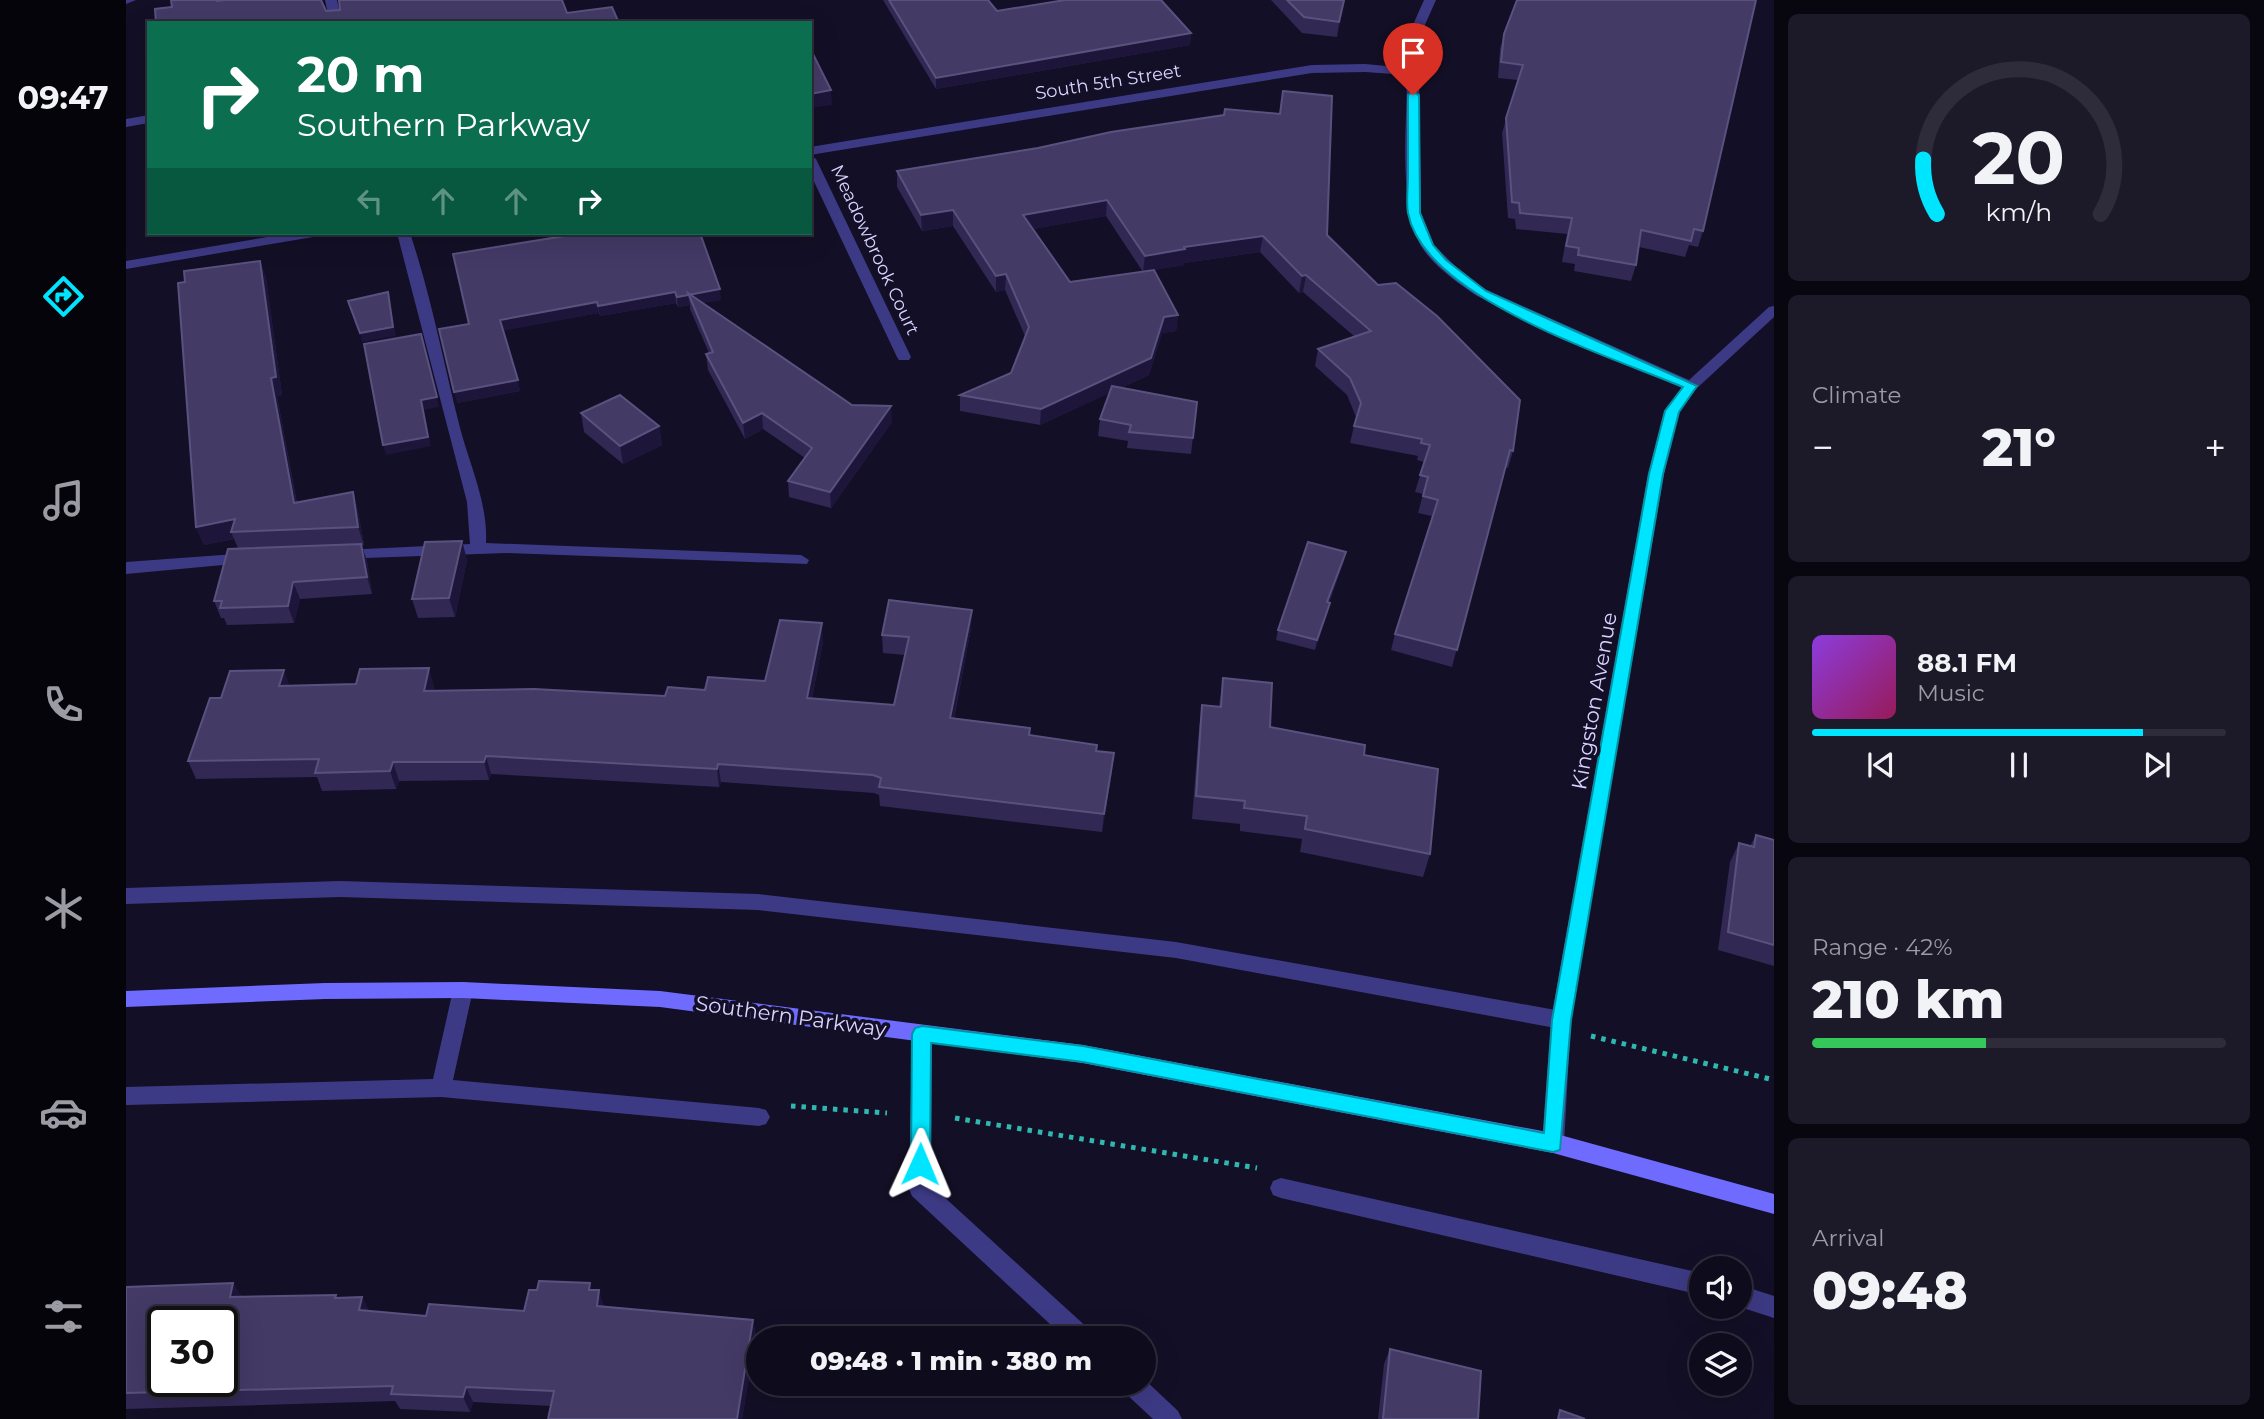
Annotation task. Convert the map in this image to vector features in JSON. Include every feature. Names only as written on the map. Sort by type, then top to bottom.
[{"type":"main road","name":"Southern Parkway","points":[[126,999],[325,990],[463,990],[660,999],[1083,1054],[1553,1143],[1774,1204]]},
{"type":"street","points":[[331,0],[336,21]]},
{"type":"street","points":[[1430,0],[1418,27],[1413,72],[1414,213],[1423,237],[1441,262],[1482,293],[1528,316],[1691,386]]},
{"type":"street","name":"South 5th Street","points":[[812,152],[1289,73],[1365,68],[1413,72]]},
{"type":"street","points":[[126,123],[147,120]]},
{"type":"street","name":"Meadowbrook Court","points":[[812,163],[904,357]]},
{"type":"street","points":[[126,265],[301,235]]},
{"type":"street","points":[[404,235],[413,261],[453,429],[474,497],[480,529],[478,550]]},
{"type":"street","name":"Kingston Avenue","points":[[1553,1143],[1561,1024],[1656,474],[1672,411],[1691,386],[1774,310]]},
{"type":"street","points":[[327,556],[478,550],[801,560]]},
{"type":"street","points":[[126,568],[262,558]]},
{"type":"street","points":[[126,896],[340,889],[758,902],[1176,950],[1561,1024]]},
{"type":"street","points":[[441,1088],[463,990]]},
{"type":"street","points":[[922,1034],[920,1189],[1069,1326]]},
{"type":"street","points":[[126,1096],[441,1088],[759,1117]]},
{"type":"street","points":[[1281,1188],[1689,1281]]},
{"type":"street","points":[[1752,1300],[1774,1307]]},
{"type":"street","points":[[1145,1396],[1170,1419]]},
{"type":"path","points":[[1561,1024],[1774,1080]]},
{"type":"path","points":[[759,1117],[778,1105],[921,1115],[1104,1140],[1256,1168],[1281,1188]]},
{"type":"building","points":[[171,0],[321,0],[326,11],[340,10],[339,0],[562,0],[567,13],[612,7],[618,21],[156,21],[155,9],[172,7]]},
{"type":"building","points":[[889,0],[988,0],[997,11],[1065,0],[1161,0],[1191,33],[936,78]]},
{"type":"building","points":[[1287,0],[1344,0],[1339,22],[1304,17]]},
{"type":"building","points":[[1517,0],[1756,0],[1703,231],[1694,229],[1691,241],[1641,230],[1636,265],[1578,255],[1579,248],[1566,246],[1572,218],[1520,213],[1519,203],[1512,202],[1506,118],[1523,65],[1501,62],[1504,34]]},
{"type":"building","points":[[812,54],[813,54],[831,90],[812,94]]},
{"type":"building","points":[[1283,91],[1332,96],[1327,235],[1378,285],[1396,283],[1437,316],[1520,400],[1513,451],[1510,450],[1457,650],[1395,634],[1438,500],[1423,496],[1428,477],[1420,475],[1430,445],[1421,443],[1422,439],[1354,426],[1361,403],[1350,378],[1318,349],[1371,331],[1306,275],[1302,276],[1263,236],[1184,247],[1185,249],[1145,256],[1107,200],[1023,215],[1070,282],[1154,270],[1178,315],[1164,317],[1151,358],[1041,409],[960,395],[1011,373],[1029,327],[1006,274],[996,276],[953,210],[921,215],[897,171],[1038,148],[1111,132],[1224,115],[1225,109],[1280,114]]},
{"type":"building","points":[[571,235],[701,235],[720,289],[677,297],[675,292],[598,306],[597,302],[500,320],[518,380],[454,392],[439,329],[469,324],[453,254]]},
{"type":"building","points":[[260,261],[276,377],[271,378],[294,503],[353,492],[358,527],[231,532],[235,519],[196,527],[178,283],[185,282],[184,271]]},
{"type":"building","points":[[388,292],[393,327],[360,333],[348,301]]},
{"type":"building","points":[[688,293],[852,405],[891,406],[830,492],[788,481],[812,448],[762,413],[743,423],[706,354],[713,352]]},
{"type":"building","points":[[421,334],[437,397],[421,400],[428,437],[383,445],[364,344]]},
{"type":"building","points":[[1112,386],[1197,402],[1193,438],[1129,432],[1131,425],[1100,419]]},
{"type":"building","points":[[620,395],[659,426],[620,446],[581,413]]},
{"type":"building","points":[[462,541],[449,598],[412,599],[425,542]]},
{"type":"building","points":[[1308,542],[1346,552],[1327,602],[1330,603],[1317,640],[1278,630]]},
{"type":"building","points":[[361,544],[367,577],[293,582],[288,606],[220,608],[222,601],[214,601],[228,549]]},
{"type":"building","points":[[889,600],[972,610],[950,718],[1030,728],[1029,735],[1097,745],[1096,751],[1114,753],[1104,814],[879,787],[881,778],[873,775],[718,764],[717,769],[486,756],[484,762],[393,762],[390,771],[315,773],[319,759],[188,761],[210,698],[221,698],[230,671],[284,670],[279,686],[356,684],[360,669],[429,668],[424,691],[534,689],[665,696],[668,687],[705,690],[708,677],[765,681],[780,620],[822,623],[807,698],[894,705],[909,637],[882,635]]},
{"type":"building","points":[[1223,678],[1272,683],[1270,727],[1365,745],[1364,755],[1438,769],[1430,854],[1305,829],[1307,816],[1244,808],[1245,801],[1196,796],[1202,705],[1221,707]]},
{"type":"building","points":[[1756,835],[1774,840],[1774,945],[1728,932],[1739,843],[1754,847]]},
{"type":"building","points":[[539,1281],[590,1283],[589,1290],[599,1290],[597,1306],[753,1320],[752,1326],[746,1326],[746,1363],[737,1419],[548,1419],[554,1391],[466,1387],[463,1397],[391,1394],[393,1386],[238,1390],[238,1306],[147,1306],[147,1392],[126,1393],[126,1287],[233,1283],[230,1297],[362,1297],[359,1310],[426,1316],[429,1304],[524,1311],[529,1290],[537,1290]]},
{"type":"building","points":[[1390,1349],[1481,1371],[1478,1419],[1383,1419]]},
{"type":"building","points":[[1560,1410],[1585,1419],[1558,1419]]},
{"type":"route","points":[[920,1164],[922,1034],[1083,1054],[1553,1143],[1562,1020],[1656,474],[1672,411],[1691,386],[1528,316],[1482,293],[1441,262],[1428,246],[1414,213],[1413,95]]}]
